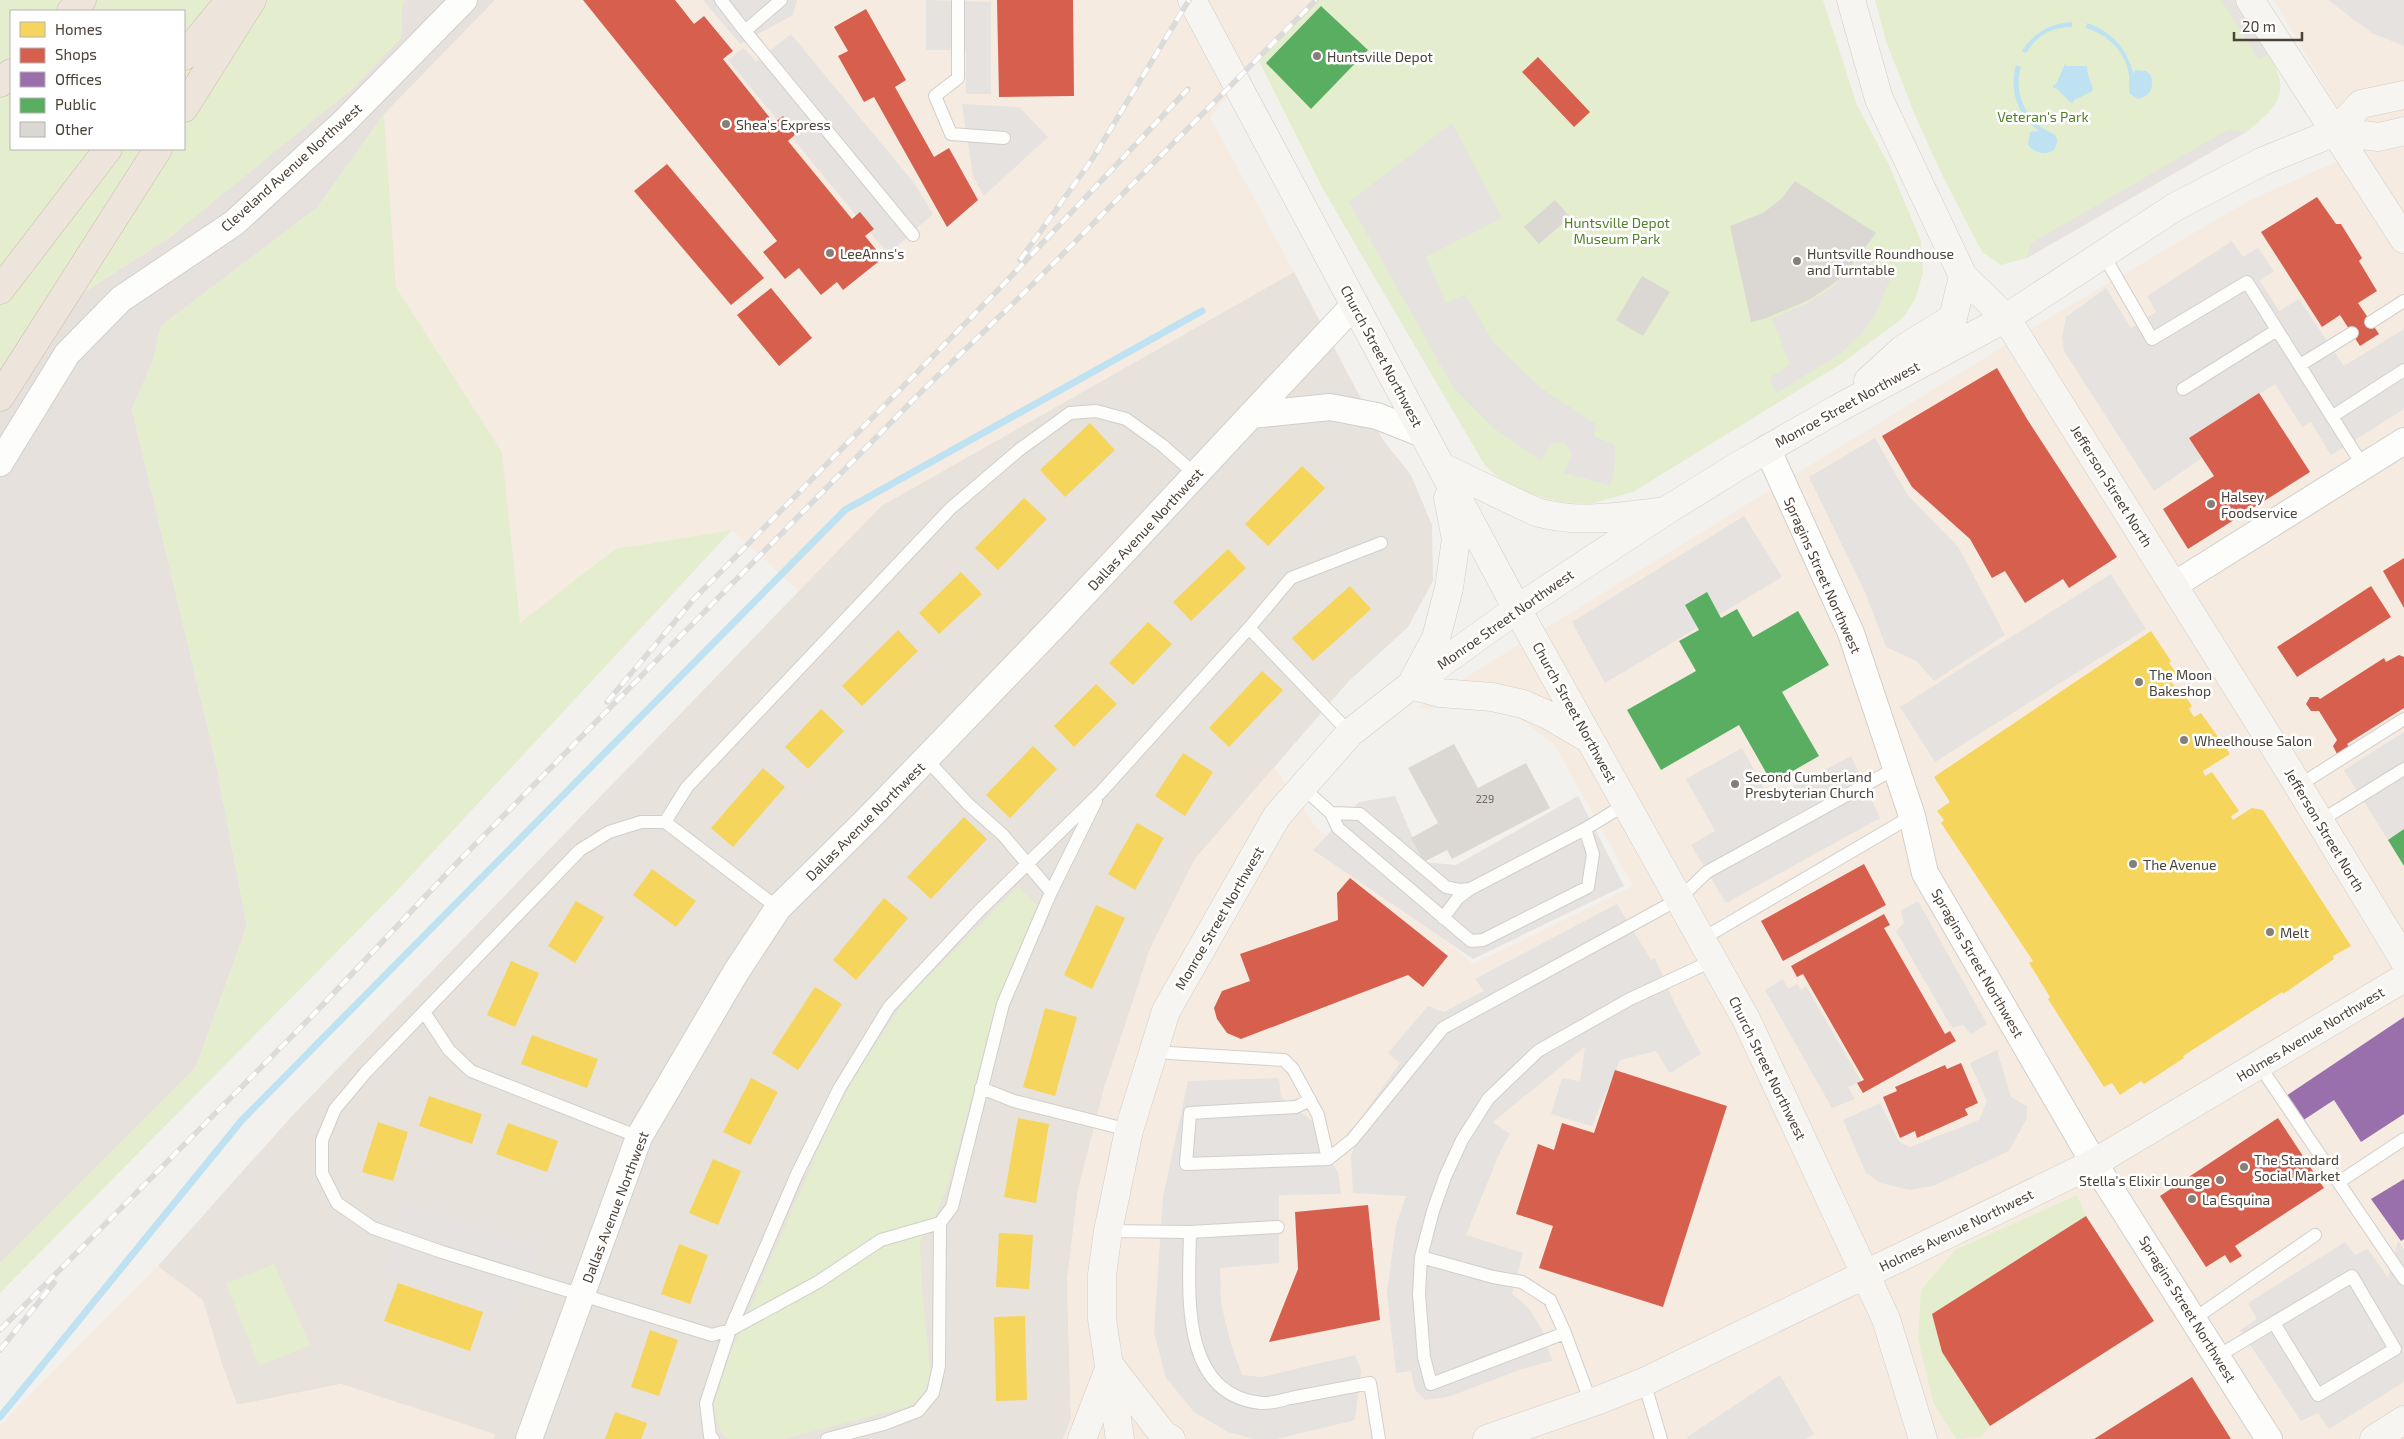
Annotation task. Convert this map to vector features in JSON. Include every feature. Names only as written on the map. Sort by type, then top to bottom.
[{"type":"highway","points":[[72,10],[82,0]]},
{"type":"highway","points":[[185,55],[230,0]]},
{"type":"highway","points":[[185,106],[252,0]]},
{"type":"highway","points":[[0,83],[10,74]]},
{"type":"highway","points":[[0,290],[107,150]]},
{"type":"highway","points":[[0,397],[157,150]]},
{"type":"street","name":"Cleveland Avenue Northwest","points":[[0,463],[67,354],[121,299],[234,223],[343,123],[464,0]]},
{"type":"street","name":"Church Street Northwest","points":[[1192,0],[1517,608],[1746,1019],[1886,1319],[1923,1439]]},
{"type":"street","name":"Jefferson Street North","points":[[1851,0],[1879,99],[1962,276],[2006,318],[2174,585],[2404,960]]},
{"type":"street","points":[[2250,0],[2404,239]]},
{"type":"street","name":"Monroe Street Northwest","points":[[1120,1439],[1102,1319],[1102,1275],[1108,1231],[1129,1130],[1166,1011],[1277,816],[1350,733],[1412,684],[1517,608],[1664,512],[1767,448],[2006,318],[2175,207],[2261,162],[2335,132],[2361,104],[2404,95]]},
{"type":"street","name":"Monroe Street Northwest","points":[[2335,132],[2380,137],[2404,131]]},
{"type":"street","points":[[1837,409],[1903,349],[1953,318],[1962,276]]},
{"type":"street","name":"Dallas Avenue Northwest","points":[[529,1439],[639,1137],[736,972],[778,908],[926,759],[1355,304]]},
{"type":"street","points":[[1251,415],[1330,408],[1378,416],[1425,435]]},
{"type":"street","points":[[2174,585],[2404,441]]},
{"type":"street","name":"Spragins Street Northwest","points":[[1767,448],[1851,633],[1912,816],[1925,873],[2094,1163],[2269,1439]]},
{"type":"street","points":[[1442,467],[1536,512],[1552,516],[1588,520],[1664,512]]},
{"type":"street","points":[[1442,467],[1456,538],[1450,588],[1436,638],[1412,684],[1440,693],[1492,697],[1523,704],[1548,715],[1590,740]]},
{"type":"street","name":"Holmes Avenue Northwest","points":[[1487,1439],[1534,1428],[1644,1382],[2094,1163],[2404,978]]},
{"type":"street","points":[[1082,1439],[1110,1366]]},
{"type":"street","points":[[1110,1366],[1146,1414],[1163,1434],[1171,1439]]},
{"type":"street","points":[[2374,1439],[2404,1420]]},
{"type":"lane","points":[[721,0],[913,235]]},
{"type":"lane","points":[[745,31],[782,0]]},
{"type":"lane","points":[[958,0],[958,78],[935,96],[951,134],[1004,138]]},
{"type":"lane","points":[[2104,254],[2152,339],[2247,282],[2363,466]]},
{"type":"lane","points":[[2371,322],[2404,302]]},
{"type":"lane","points":[[2183,389],[2278,330]]},
{"type":"lane","points":[[2300,365],[2352,333]]},
{"type":"lane","points":[[2333,416],[2404,370]]},
{"type":"lane","points":[[665,822],[687,787],[951,508],[1019,450],[1070,413],[1096,411],[1126,419],[1162,445],[1195,474]]},
{"type":"lane","points":[[713,1439],[710,1436],[706,1403],[730,1330],[797,1174],[839,1089],[889,1006],[979,911],[1100,792],[1250,628],[1291,578],[1380,543]]},
{"type":"lane","points":[[1250,628],[1350,733]]},
{"type":"lane","points":[[2298,786],[2404,719]]},
{"type":"lane","points":[[926,759],[968,804],[1004,835],[1026,865],[1051,892]]},
{"type":"lane","points":[[1310,1100],[1296,1107],[1190,1113],[1186,1164],[1328,1158],[1352,1140],[1443,1028],[1679,899],[1707,872],[1896,768]]},
{"type":"lane","points":[[2320,821],[2404,769]]},
{"type":"lane","points":[[1302,788],[1331,813],[1338,828],[1471,941],[1484,940],[1588,887],[1593,854],[1585,829]]},
{"type":"lane","points":[[827,1439],[884,1424],[918,1411],[933,1393],[940,1366],[940,1223],[952,1207],[1003,1004],[1051,892],[1100,792]]},
{"type":"lane","points":[[1443,918],[1458,898],[1470,889],[1585,829],[1626,804]]},
{"type":"lane","points":[[1331,813],[1360,814],[1446,887],[1460,890],[1470,889]]},
{"type":"lane","points":[[1565,1333],[1431,1384],[1424,1356],[1418,1294],[1421,1257],[1433,1211],[1446,1177],[1462,1140],[1488,1099],[1538,1051],[1630,999],[1912,816]]},
{"type":"lane","points":[[778,908],[665,822],[641,822],[609,832],[580,850],[366,1072],[335,1109],[322,1140],[322,1173],[337,1203],[373,1228],[442,1252],[712,1335],[730,1330],[818,1282],[881,1240],[940,1223]]},
{"type":"lane","points":[[424,1012],[449,1050],[471,1071],[639,1137]]},
{"type":"lane","points":[[1153,1052],[1284,1060],[1293,1069],[1318,1116],[1328,1158]]},
{"type":"lane","points":[[2259,1064],[2404,1279]]},
{"type":"lane","points":[[981,1088],[1014,1101],[1129,1130]]},
{"type":"lane","points":[[2339,1182],[2404,1139]]},
{"type":"lane","points":[[1108,1231],[1190,1232],[1278,1227]]},
{"type":"lane","points":[[1190,1232],[1190,1315],[1198,1354],[1213,1379],[1234,1397],[1262,1404],[1370,1383],[1379,1439]]},
{"type":"lane","points":[[2194,1319],[2315,1234]]},
{"type":"lane","points":[[1421,1257],[1493,1277],[1522,1282],[1550,1300],[1565,1333],[1591,1403]]},
{"type":"lane","points":[[2218,1356],[2352,1276],[2395,1349],[2318,1396],[2274,1323]]},
{"type":"lane","points":[[1644,1382],[1661,1439]]},
{"type":"shaded area","points":[[406,0],[495,0],[384,114],[317,208],[161,326],[152,363],[132,409],[215,758],[247,926],[196,1067],[0,1263],[0,368],[24,331],[170,237],[401,38],[402,5]]},
{"type":"shaded area","points":[[495,0],[1319,0],[1258,59],[1210,117],[1294,272],[881,506],[799,591],[732,530],[615,549],[520,624],[502,452],[396,287],[384,114]]},
{"type":"shaded area","points":[[703,0],[797,0],[793,15],[740,44]]},
{"type":"shaded area","points":[[926,0],[991,2],[991,94],[966,94],[966,50],[926,50]]},
{"type":"shaded area","points":[[2221,0],[2236,0],[2269,54],[2259,60]]},
{"type":"shaded area","points":[[2274,0],[2404,0],[2404,1439],[1063,1439],[1071,1419],[1067,1282],[1078,1190],[1104,1089],[1150,949],[1195,859],[1274,767],[1315,826],[1473,964],[1633,886],[1554,744],[1508,710],[1466,704],[1430,709],[1416,708],[2064,309],[2250,200],[2362,150]]},
{"type":"shaded area","points":[[2328,0],[2404,0],[2404,46],[2372,33]]},
{"type":"shaded area","points":[[791,34],[914,183],[933,214],[888,254],[728,60],[744,48],[756,62]]},
{"type":"shaded area","points":[[962,104],[1019,107],[1048,137],[984,196],[973,176]]},
{"type":"shaded area","points":[[1452,123],[1502,218],[1426,257],[1446,303],[1465,294],[1494,343],[1541,388],[1596,424],[1594,436],[1615,445],[1615,467],[1610,485],[1564,473],[1572,453],[1563,442],[1551,444],[1541,461],[1492,427],[1453,387],[1349,202]]},
{"type":"shaded area","points":[[2229,129],[2246,132],[2027,258],[2031,243]]},
{"type":"shaded area","points":[[2232,241],[2243,257],[2258,248],[2274,271],[2260,281],[2279,311],[2299,299],[2344,366],[2404,329],[2404,409],[2331,455],[2311,422],[2302,427],[2275,384],[2189,438],[2202,458],[2154,491],[2064,351],[2062,337],[2066,317],[2106,288],[2131,328],[2156,312],[2147,296]]},
{"type":"shaded area","points":[[1861,258],[1892,275],[1875,314],[1861,334],[1841,353],[1777,393],[1769,378],[1790,364],[1772,319],[1808,303],[1833,287]]},
{"type":"shaded area","points":[[1294,272],[1383,440],[1411,475],[1432,525],[1433,581],[1408,627],[1348,682],[1195,859],[1150,949],[1104,1089],[1078,1190],[1067,1282],[1071,1419],[1063,1439],[493,1439],[495,1435],[341,1384],[237,1405],[224,1370],[158,1266],[292,1116],[881,506]]},
{"type":"shaded area","points":[[1875,438],[1907,494],[1959,548],[2005,635],[1934,681],[1917,661],[1886,647],[1865,592],[1809,477]]},
{"type":"shaded area","points":[[1744,516],[1782,577],[1605,683],[1572,622]]},
{"type":"shaded area","points":[[2111,574],[2146,629],[1935,762],[1900,707]]},
{"type":"shaded area","points":[[2404,732],[2404,829],[2388,840],[2344,770]]},
{"type":"shaded area","points":[[1742,748],[1770,799],[1851,756],[1880,818],[1726,903],[1691,845],[1715,831],[1686,779]]},
{"type":"shaded area","points":[[1395,796],[1423,862],[1456,865],[1578,796],[1624,886],[1473,959],[1313,850],[1359,802]]},
{"type":"shaded area","points":[[1918,901],[1987,1024],[1971,1034],[1963,1025],[1952,1028],[1896,931],[1904,923],[1901,911]]},
{"type":"shaded area","points":[[1617,904],[1651,960],[1655,958],[1674,1002],[1701,1054],[1670,1073],[1656,1051],[1620,1060],[1592,1126],[1551,1114],[1562,1078],[1580,1081],[1585,1047],[1493,1122],[1510,1134],[1500,1152],[1466,1235],[1523,1253],[1512,1294],[1526,1305],[1542,1329],[1552,1361],[1522,1369],[1448,1397],[1425,1400],[1415,1390],[1411,1371],[1396,1373],[1387,1293],[1396,1225],[1406,1196],[1353,1193],[1351,1157],[1365,1112],[1400,1063],[1388,1053],[1428,1006],[1444,1012],[1484,991],[1475,979]]},
{"type":"shaded area","points":[[1783,979],[1788,989],[1797,984],[1801,990],[1806,986],[1861,1081],[1848,1087],[1855,1099],[1832,1108],[1765,990]]},
{"type":"shaded area","points":[[1997,1050],[2011,1097],[2027,1106],[2027,1118],[2009,1151],[1933,1186],[1909,1190],[1881,1183],[1866,1173],[1843,1120],[1880,1103],[1899,1142],[1910,1147],[1979,1120],[1987,1101],[1970,1063]]},
{"type":"shaded area","points":[[1279,1078],[1281,1097],[1316,1124],[1318,1143],[1338,1172],[1341,1194],[1279,1195],[1279,1263],[1220,1268],[1221,1303],[1230,1341],[1242,1375],[1262,1377],[1355,1355],[1361,1371],[1355,1420],[1277,1439],[1254,1439],[1228,1432],[1194,1412],[1166,1378],[1154,1332],[1163,1197],[1188,1081]]},
{"type":"shaded area","points":[[406,1203],[539,1247],[515,1314],[382,1273]]},
{"type":"shaded area","points":[[2398,1241],[2404,1249],[2404,1382],[2329,1429],[2318,1413],[2301,1421],[2240,1330],[2257,1319],[2248,1303],[2345,1242],[2355,1255],[2368,1249],[2388,1278]]},
{"type":"shaded area","points":[[158,1266],[203,1300],[224,1370],[237,1405],[341,1384],[495,1434],[493,1439],[0,1439],[0,1425]]},
{"type":"shaded area","points":[[1780,1375],[1814,1434],[1806,1439],[1688,1439],[1687,1437]]},
{"type":"green space","points":[[0,0],[406,0],[402,5],[401,38],[351,90],[170,237],[24,331],[0,368]]},
{"type":"green space","name":"Huntsville Depot Museum Park","points":[[1319,0],[1823,0],[1857,105],[1889,165],[1921,241],[1923,273],[1916,297],[1903,318],[1841,364],[1633,492],[1590,504],[1560,502],[1533,495],[1517,488],[1496,476],[1484,464],[1324,191],[1258,59]]},
{"type":"green space","name":"Veteran's Park","points":[[1875,0],[2235,0],[2272,58],[2280,82],[2280,92],[2271,109],[2246,132],[2027,258],[2001,265],[1982,252],[1942,175],[1914,113],[1886,41]]},
{"type":"green space","points":[[384,114],[396,287],[502,452],[520,623],[615,549],[732,530],[394,894],[0,1293],[0,1263],[196,1067],[247,926],[215,758],[132,409],[152,363],[161,326],[317,208]]},
{"type":"green space","points":[[1018,887],[1037,905],[996,1005],[948,1185],[937,1212],[920,1242],[922,1289],[930,1372],[925,1390],[919,1399],[903,1408],[784,1439],[728,1439],[721,1432],[716,1419],[714,1404],[730,1354],[830,1123],[858,1070],[907,998]]},
{"type":"green space","points":[[2077,1195],[2086,1216],[1932,1314],[1942,1352],[1990,1426],[1981,1437],[1956,1439],[1933,1402],[1918,1339],[1921,1290],[1955,1250]]},
{"type":"green space","points":[[274,1264],[310,1345],[259,1366],[226,1284]]},
{"type":"water","points":[[2072,22],[2072,27],[2051,31],[2040,37],[2026,53],[2022,51],[2043,30],[2057,24]]},
{"type":"water","points":[[2087,23],[2104,31],[2118,43],[2127,57],[2134,75],[2135,70],[2146,71],[2150,74],[2152,86],[2146,96],[2138,99],[2130,94],[2129,75],[2120,52],[2102,35],[2086,28]]},
{"type":"water","points":[[2065,64],[2066,66],[2086,66],[2093,89],[2091,92],[2074,100],[2073,103],[2056,88],[2053,88]]},
{"type":"water","points":[[2016,65],[2021,67],[2019,84],[2025,108],[2041,127],[2056,137],[2056,147],[2050,152],[2040,153],[2028,145],[2030,132],[2039,131],[2031,125],[2020,110],[2014,93]]},
{"type":"building: Homes","points":[[1090,423],[1115,450],[1065,497],[1040,470]]},
{"type":"building: Homes","points":[[1302,466],[1325,488],[1268,546],[1245,524]]},
{"type":"building: Homes","points":[[1024,498],[1047,519],[998,570],[975,548]]},
{"type":"building: Homes","points":[[1228,549],[1246,568],[1191,621],[1173,602]]},
{"type":"building: Homes","points":[[961,572],[982,594],[939,634],[919,613]]},
{"type":"building: Homes","points":[[1350,586],[1371,609],[1313,661],[1292,638]]},
{"type":"building: Homes","points":[[1148,622],[1172,644],[1133,685],[1109,663]]},
{"type":"building: Homes","points":[[898,630],[918,651],[862,706],[842,686]]},
{"type":"building: Homes","name":"The Avenue","points":[[2151,631],[2171,661],[2169,663],[2177,674],[2170,679],[2175,688],[2178,686],[2192,706],[2189,709],[2194,717],[2201,713],[2230,754],[2203,771],[2205,776],[2212,772],[2239,811],[2231,816],[2233,820],[2252,808],[2263,810],[2351,946],[2333,956],[2334,959],[2283,994],[2282,992],[2183,1056],[2184,1058],[2144,1084],[2141,1081],[2120,1095],[2112,1083],[2104,1087],[2048,999],[2050,997],[2029,963],[2033,961],[1941,823],[1944,820],[1937,811],[1950,802],[1934,777]]},
{"type":"building: Homes","points":[[1262,671],[1283,690],[1229,747],[1209,728]]},
{"type":"building: Homes","points":[[1096,684],[1117,704],[1074,747],[1054,726]]},
{"type":"building: Homes","points":[[821,709],[844,731],[808,769],[785,747]]},
{"type":"building: Homes","points":[[1033,746],[1057,769],[1010,818],[986,795]]},
{"type":"building: Homes","points":[[1183,753],[1213,772],[1185,816],[1155,796]]},
{"type":"building: Homes","points":[[763,768],[785,787],[733,847],[711,828]]},
{"type":"building: Homes","points":[[964,817],[987,839],[931,899],[907,877]]},
{"type":"building: Homes","points":[[1137,823],[1164,838],[1135,890],[1108,874]]},
{"type":"building: Homes","points":[[652,869],[696,901],[676,927],[633,895]]},
{"type":"building: Homes","points":[[884,898],[908,918],[856,980],[833,960]]},
{"type":"building: Homes","points":[[576,901],[604,917],[575,963],[548,946]]},
{"type":"building: Homes","points":[[1096,905],[1125,918],[1092,989],[1064,975]]},
{"type":"building: Homes","points":[[511,961],[539,973],[515,1027],[487,1015]]},
{"type":"building: Homes","points":[[815,987],[842,1004],[798,1070],[772,1053]]},
{"type":"building: Homes","points":[[1045,1008],[1077,1017],[1055,1096],[1023,1087]]},
{"type":"building: Homes","points":[[532,1035],[598,1059],[587,1088],[521,1064]]},
{"type":"building: Homes","points":[[751,1078],[778,1092],[750,1145],[723,1132]]},
{"type":"building: Homes","points":[[429,1096],[482,1114],[472,1144],[419,1126]]},
{"type":"building: Homes","points":[[1018,1118],[1049,1124],[1036,1203],[1004,1197]]},
{"type":"building: Homes","points":[[378,1122],[408,1132],[393,1181],[362,1172]]},
{"type":"building: Homes","points":[[508,1123],[558,1141],[547,1172],[496,1154]]},
{"type":"building: Homes","points":[[713,1159],[741,1171],[718,1225],[689,1213]]},
{"type":"building: Homes","points":[[999,1233],[1033,1235],[1029,1289],[996,1287]]},
{"type":"building: Homes","points":[[679,1244],[708,1255],[690,1304],[661,1294]]},
{"type":"building: Homes","points":[[398,1283],[483,1312],[470,1351],[384,1321]]},
{"type":"building: Homes","points":[[1025,1316],[1027,1400],[996,1401],[994,1317]]},
{"type":"building: Homes","points":[[650,1330],[678,1340],[659,1396],[631,1387]]},
{"type":"building: Homes","points":[[615,1412],[647,1423],[641,1439],[605,1439]]},
{"type":"building: Shops","points":[[583,0],[675,0],[694,24],[704,16],[733,51],[723,59],[774,123],[783,116],[797,133],[788,141],[852,219],[860,212],[874,229],[865,236],[883,258],[843,290],[837,282],[821,295],[799,268],[785,279],[763,252],[777,241]]},
{"type":"building: Shops","points":[[997,0],[1073,0],[1074,96],[999,97]]},
{"type":"building: Shops","points":[[866,9],[906,80],[895,87],[934,157],[949,148],[978,200],[947,227],[874,97],[864,102],[838,56],[848,51],[834,27]]},
{"type":"building: Shops","points":[[1538,57],[1590,112],[1574,127],[1522,72]]},
{"type":"building: Shops","points":[[667,164],[764,278],[731,305],[634,191]]},
{"type":"building: Shops","points":[[2317,197],[2336,224],[2341,224],[2362,258],[2359,261],[2377,291],[2358,303],[2379,334],[2360,346],[2340,315],[2322,327],[2261,232]]},
{"type":"building: Shops","points":[[771,288],[812,338],[779,366],[737,315]]},
{"type":"building: Shops","points":[[1997,368],[2027,419],[2117,557],[2069,588],[2063,579],[2025,603],[2005,571],[1992,578],[1970,539],[1912,487],[1882,436]]},
{"type":"building: Shops","points":[[2259,393],[2310,472],[2188,549],[2163,509],[2214,476],[2189,438]]},
{"type":"building: Shops","points":[[2404,558],[2404,608],[2383,571]]},
{"type":"building: Shops","points":[[2371,586],[2391,617],[2297,677],[2277,647]]},
{"type":"building: Shops","points":[[2399,655],[2404,657],[2404,708],[2347,744],[2349,747],[2346,753],[2337,754],[2333,746],[2337,740],[2319,711],[2311,711],[2306,704],[2310,697],[2318,697],[2320,699],[2384,658],[2386,662]]},
{"type":"building: Shops","points":[[1864,864],[1886,905],[1783,961],[1761,921]]},
{"type":"building: Shops","points":[[1350,878],[1448,956],[1423,987],[1408,975],[1241,1039],[1227,1033],[1217,1019],[1214,1008],[1222,991],[1250,981],[1240,954],[1338,920],[1337,893]]},
{"type":"building: Shops","points":[[1884,914],[1890,925],[1884,928],[1945,1034],[1950,1031],[1956,1041],[1863,1093],[1857,1083],[1864,1080],[1803,974],[1797,977],[1791,966]]},
{"type":"building: Shops","points":[[1961,1063],[1978,1103],[1965,1109],[1968,1115],[1917,1138],[1915,1131],[1900,1138],[1883,1097],[1897,1091],[1895,1087],[1945,1065],[1947,1069]]},
{"type":"building: Shops","points":[[1615,1070],[1727,1106],[1663,1307],[1539,1268],[1553,1226],[1516,1214],[1538,1144],[1554,1150],[1562,1123],[1594,1133]]},
{"type":"building: Shops","points":[[2278,1118],[2324,1188],[2235,1246],[2242,1256],[2230,1263],[2225,1255],[2206,1267],[2160,1196]]},
{"type":"building: Shops","points":[[1368,1205],[1380,1320],[1269,1342],[1298,1269],[1295,1212]]},
{"type":"building: Shops","points":[[2086,1216],[2154,1321],[1990,1426],[1942,1352],[1932,1314]]},
{"type":"building: Shops","points":[[2192,1377],[2231,1439],[2094,1439]]},
{"type":"building: Offices","points":[[2404,1017],[2404,1114],[2361,1142],[2334,1100],[2302,1121],[2286,1096]]},
{"type":"building: Offices","points":[[2404,1179],[2404,1239],[2401,1241],[2371,1199]]},
{"type":"building: Public","name":"Huntsville Depot","points":[[1321,6],[1368,50],[1311,109],[1266,63]]},
{"type":"building: Public","points":[[1707,592],[1721,618],[1737,609],[1753,637],[1798,611],[1829,665],[1782,692],[1819,756],[1772,783],[1739,725],[1661,770],[1627,710],[1696,671],[1679,641],[1699,630],[1685,605]]},
{"type":"building: Public","points":[[2404,829],[2404,866],[2388,840]]},
{"type":"building: Other","name":"Huntsville Roundhouse and Turntable","points":[[1795,181],[1876,233],[1847,272],[1833,284],[1809,300],[1764,319],[1751,322],[1730,226],[1763,213],[1781,199]]},
{"type":"building: Other","points":[[1555,200],[1570,217],[1539,244],[1524,227]]},
{"type":"building: Other","points":[[1642,276],[1670,292],[1643,336],[1616,320]]},
{"type":"building: Other","points":[[1454,744],[1478,788],[1526,763],[1550,808],[1452,859],[1447,850],[1424,862],[1411,838],[1438,823],[1408,768]]},
{"type":"waterway","points":[[0,1417],[242,1120],[845,510],[1202,311]]},
{"type":"railway","points":[[1020,260],[1093,158],[1189,0]]},
{"type":"railway","points":[[0,1330],[313,1015],[456,864],[918,395],[1030,287],[1316,0]]},
{"type":"railway","points":[[607,702],[693,600],[999,289],[1188,89]]},
{"type":"railway","points":[[0,1350],[54,1283]]},
{"type":"place","name":"Huntsville Depot","points":[[1317,56]]},
{"type":"place","name":"Shea's Express","points":[[726,124]]},
{"type":"place","name":"LeeAnns's","points":[[830,253]]},
{"type":"place","name":"Huntsville Roundhouse and Turntable","points":[[1797,261]]},
{"type":"place","name":"Halsey Foodservice","points":[[2211,504]]},
{"type":"place","name":"The Moon Bakeshop","points":[[2139,682]]},
{"type":"place","name":"Wheelhouse Salon","points":[[2184,740]]},
{"type":"place","name":"Second Cumberland Presbyterian Church","points":[[1735,784]]},
{"type":"place","name":"The Avenue","points":[[2133,864]]},
{"type":"place","name":"Melt","points":[[2270,932]]},
{"type":"place","name":"The Standard Social Market","points":[[2244,1167]]},
{"type":"place","name":"Stella's Elixir Lounge","points":[[2220,1180]]},
{"type":"place","name":"La Esquina","points":[[2192,1199]]}]
